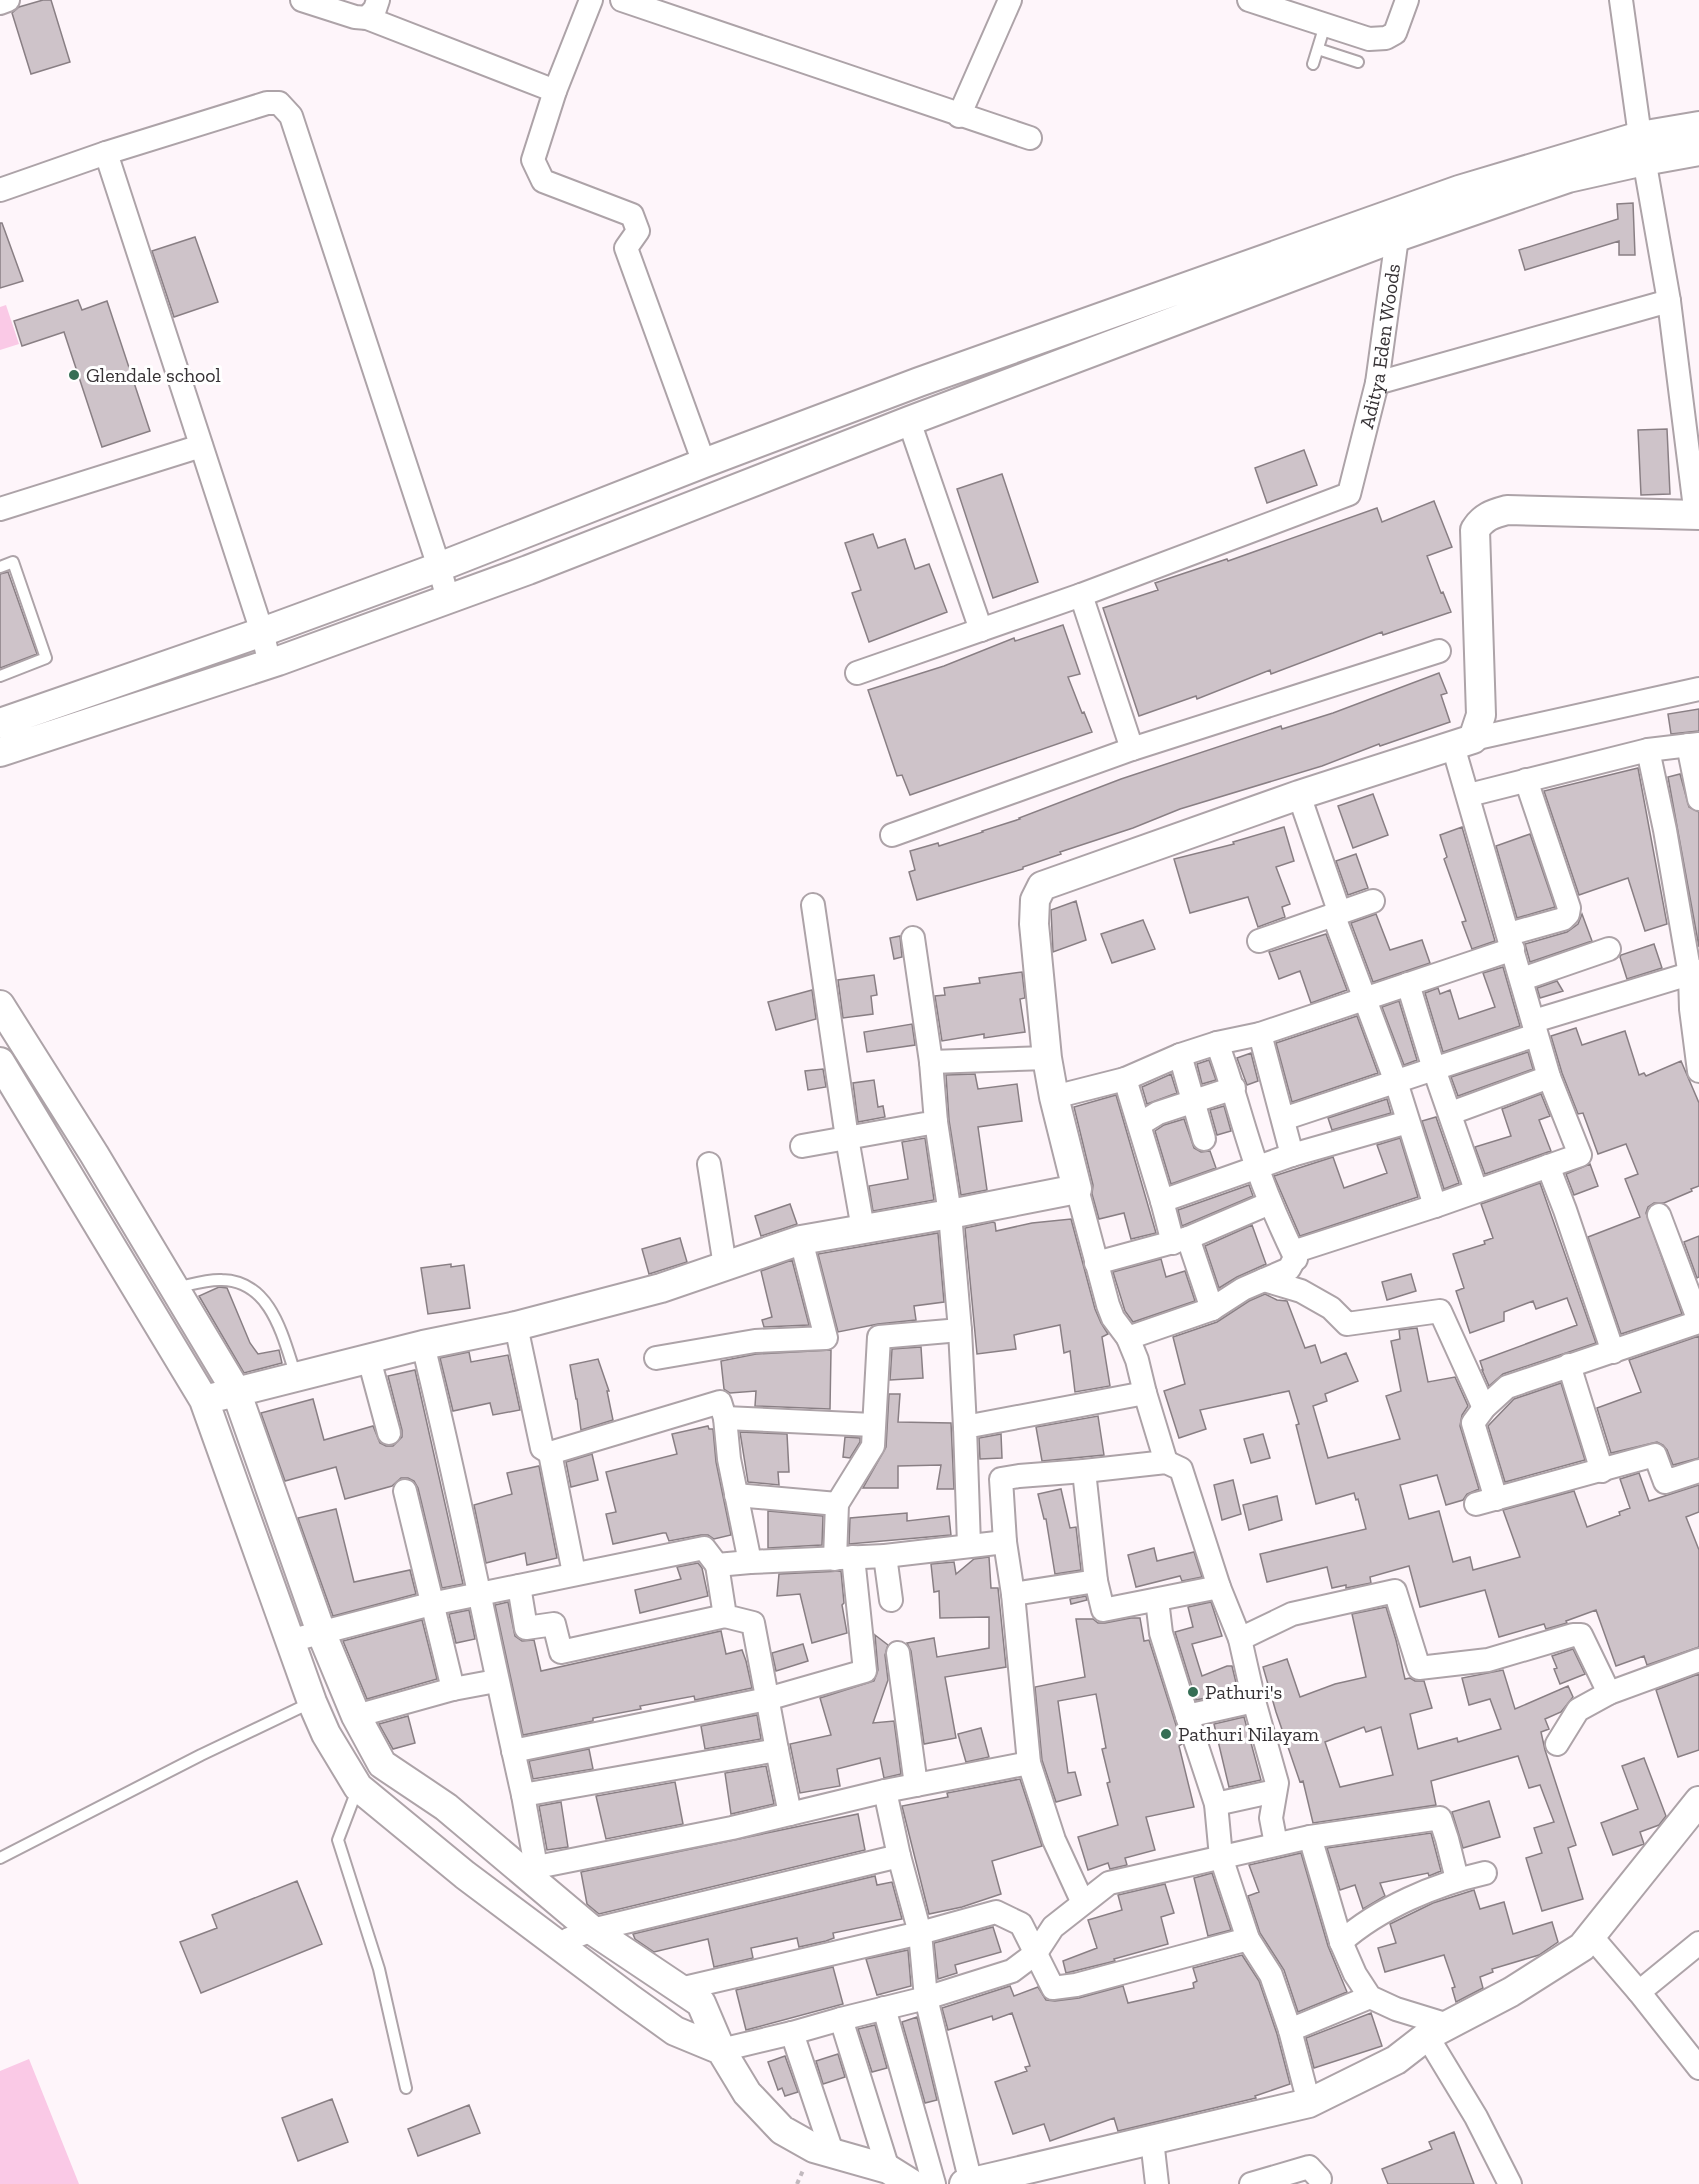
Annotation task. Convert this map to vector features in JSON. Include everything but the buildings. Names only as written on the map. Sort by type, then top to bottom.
[{"type":"street","points":[[0,3],[8,0]]},
{"type":"street","points":[[302,0],[355,17],[373,9],[555,91]]},
{"type":"street","points":[[591,0],[555,91],[533,160],[543,181],[632,215],[638,231],[626,248],[704,463]]},
{"type":"street","points":[[622,0],[959,116],[1030,138]]},
{"type":"street","points":[[959,116],[1010,0]]},
{"type":"street","points":[[1249,0],[1369,39],[1386,38],[1395,33],[1407,0]]},
{"type":"street","points":[[1128,1338],[1212,1309],[1243,1289],[1289,1269],[1299,1250],[1435,1206],[1580,1155],[1549,1077],[1468,795],[1463,742],[1481,715],[1475,530],[1480,521],[1507,510],[1698,516],[1669,301],[1642,148],[1622,0]]},
{"type":"street","points":[[0,190],[106,153],[267,103],[279,103],[291,116],[448,599]]},
{"type":"street","points":[[0,752],[270,664],[528,570],[909,421],[1399,223],[1459,189],[1642,148],[1699,126]]},
{"type":"street","points":[[1642,148],[1699,151]]},
{"type":"street","points":[[106,153],[262,632],[270,664]]},
{"type":"street","points":[[0,723],[262,632],[439,567],[919,382],[1399,223]]},
{"type":"street","name":"Aditya Eden Woods","points":[[1081,596],[1349,494],[1377,382],[1399,223]]},
{"type":"street","points":[[1377,382],[1669,301]]},
{"type":"street","points":[[909,421],[981,630]]},
{"type":"street","points":[[0,509],[201,446]]},
{"type":"street","points":[[857,673],[1081,596],[1132,749]]},
{"type":"street","points":[[892,835],[1132,749],[1439,651]]},
{"type":"street","points":[[1166,1462],[1137,1360],[1128,1338],[1113,1318],[1096,1263],[1054,1097],[1047,1058],[1034,924],[1035,900],[1042,886],[1299,795],[1463,742],[1699,689]]},
{"type":"street","points":[[1468,795],[1648,750],[1693,745],[1699,799]]},
{"type":"street","points":[[1648,750],[1695,973],[1699,1071]]},
{"type":"street","points":[[1054,1097],[1125,1079],[1180,1055],[1217,1043],[1260,1034],[1408,984],[1563,919],[1568,914],[1569,908],[1526,780]]},
{"type":"street","points":[[1299,795],[1336,913],[1396,1082],[1435,1206]]},
{"type":"street","points":[[1259,941],[1373,901]]},
{"type":"street","points":[[813,905],[847,1138],[863,1229]]},
{"type":"street","points":[[914,938],[931,1062],[936,1122],[950,1214],[960,1330],[969,1545]]},
{"type":"street","points":[[1521,979],[1609,948]]},
{"type":"street","points":[[1283,1119],[1434,1069],[1535,1028],[1695,973]]},
{"type":"street","points":[[1408,984],[1434,1069],[1476,1190]]},
{"type":"street","points":[[0,1005],[236,1391],[321,1632],[356,1716],[382,1764],[446,1807],[483,1837],[529,1868],[592,1930],[701,2003],[721,2050],[747,2093],[782,2130],[814,2148],[833,2155],[888,2169],[912,2184]]},
{"type":"street","points":[[1260,1034],[1292,1155]]},
{"type":"street","points":[[1217,1043],[1234,1088],[1270,1203],[1296,1259]]},
{"type":"street","points":[[1180,1055],[1204,1139]]},
{"type":"street","points":[[931,1062],[1047,1058]]},
{"type":"street","points":[[0,1062],[204,1400],[312,1702],[326,1734],[358,1787],[460,1871],[675,2031],[721,2050],[792,2034],[926,1998],[1012,1971],[1036,1953],[1053,1927],[1109,1883],[1276,1844],[1440,1818],[1457,1879]]},
{"type":"street","points":[[1451,1113],[1549,1077]]},
{"type":"street","points":[[1125,1079],[1162,1201],[1212,1309]]},
{"type":"street","points":[[1140,1124],[1158,1113],[1234,1088]]},
{"type":"street","points":[[802,1146],[936,1122]]},
{"type":"street","points":[[1162,1201],[1292,1155],[1408,1122]]},
{"type":"street","points":[[709,1164],[725,1266]]},
{"type":"street","points":[[1548,1166],[1613,1352]]},
{"type":"street","points":[[204,1400],[423,1345],[516,1326],[661,1288],[801,1240],[1077,1189]]},
{"type":"street","points":[[1096,1263],[1180,1241],[1270,1203]]},
{"type":"street","points":[[1659,1215],[1699,1322],[1507,1387],[1484,1408],[1473,1423],[1486,1502],[1655,1455],[1665,1482],[1699,1471]]},
{"type":"street","points":[[656,1358],[755,1341],[826,1338],[801,1240]]},
{"type":"street","points":[[1264,1280],[1301,1291],[1331,1308],[1347,1324],[1440,1311],[1484,1408]]},
{"type":"street","points":[[516,1326],[542,1448],[550,1453],[574,1574]]},
{"type":"street","points":[[513,1751],[767,1699],[865,1671],[844,1558],[837,1504],[873,1446],[879,1337],[960,1330]]},
{"type":"street","points":[[423,1345],[451,1458],[481,1595],[496,1681],[523,1795],[529,1868]]},
{"type":"street","points":[[369,1359],[389,1433]]},
{"type":"street","points":[[1569,1365],[1602,1471]]},
{"type":"street","points":[[965,1427],[1145,1393]]},
{"type":"street","points":[[550,1453],[720,1402],[725,1418],[729,1459],[750,1562]]},
{"type":"street","points":[[725,1418],[873,1425]]},
{"type":"street","points":[[1083,1904],[1054,1840],[1029,1763],[1013,1594],[1005,1542],[1001,1479],[1166,1462],[1181,1469],[1219,1587],[1240,1639],[1254,1701],[1277,1783],[1271,1818],[1276,1844]]},
{"type":"street","points":[[1084,1472],[1096,1581],[1103,1611],[1219,1587]]},
{"type":"street","points":[[405,1491],[453,1689]]},
{"type":"street","points":[[736,1495],[837,1504]]},
{"type":"street","points":[[717,1565],[885,1556],[1005,1542]]},
{"type":"street","points":[[289,1641],[431,1604],[704,1548],[717,1565],[725,1616]]},
{"type":"street","points":[[885,1556],[891,1599]]},
{"type":"street","points":[[1013,1594],[1096,1581]]},
{"type":"street","points":[[519,1586],[526,1628],[554,1624],[561,1652],[725,1616],[753,1623],[790,1814]]},
{"type":"street","points":[[1240,1639],[1292,1614],[1395,1592],[1419,1668],[1488,1660],[1573,1635],[1581,1635],[1609,1693]]},
{"type":"street","points":[[1156,1599],[1161,1633],[1216,1804],[1221,1857],[1248,1939],[1271,1975],[1290,2030],[1309,2103]]},
{"type":"street","points":[[898,1653],[916,1785]]},
{"type":"street","points":[[1557,1744],[1578,1710],[1609,1693],[1699,1660]]},
{"type":"street","points":[[356,1716],[453,1689],[496,1681]]},
{"type":"street","points":[[1187,1716],[1254,1701]]},
{"type":"street","points":[[523,1795],[777,1750]]},
{"type":"street","points":[[529,1868],[732,1828],[885,1791],[1029,1763]]},
{"type":"street","points":[[885,1791],[898,1856],[920,1933],[926,1998],[968,2183],[1309,2103],[1396,2060],[1438,2031],[1511,1992],[1582,1947],[1699,1801]]},
{"type":"street","points":[[1216,1804],[1275,1791]]},
{"type":"street","points":[[460,1871],[483,1837]]},
{"type":"street","points":[[1310,1838],[1341,1942],[1355,1974],[1370,1997],[1438,2031],[1476,2117],[1510,2184]]},
{"type":"street","points":[[559,1946],[569,1939],[592,1930],[898,1856]]},
{"type":"street","points":[[1341,1942],[1360,1925],[1384,1910],[1457,1879],[1485,1873]]},
{"type":"street","points":[[680,1989],[920,1933],[996,1912],[1021,1924],[1053,1988],[1076,1985],[1248,1939]]},
{"type":"street","points":[[1591,1936],[1699,2068]]},
{"type":"street","points":[[1639,1992],[1699,1943]]},
{"type":"street","points":[[1290,2030],[1370,1997]]},
{"type":"street","points":[[884,2008],[934,2184]]},
{"type":"street","points":[[841,2019],[888,2169]]},
{"type":"street","points":[[792,2034],[833,2155]]},
{"type":"street","points":[[1152,2140],[1157,2184]]},
{"type":"street","points":[[1251,2184],[1309,2167],[1320,2179]]},
{"type":"lane","points":[[1312,64],[1325,25]]},
{"type":"lane","points":[[1318,49],[1358,62]]},
{"type":"lane","points":[[0,567],[13,562],[46,658],[0,676]]},
{"type":"lane","points":[[174,1288],[220,1280],[242,1282],[265,1301],[277,1319],[296,1377]]},
{"type":"lane","points":[[0,1858],[201,1755],[312,1702]]},
{"type":"lane","points":[[358,1787],[338,1840],[379,1969],[406,2088]]},
{"type":"shaded area","points":[[6,305],[19,344],[0,350],[0,307]]},
{"type":"shaded area","points":[[29,2059],[79,2184],[0,2184],[0,2071]]},
{"type":"place","name":"Glendale school","points":[[74,375]]},
{"type":"place","name":"Pathuri's","points":[[1193,1692]]},
{"type":"place","name":"Pathuri Nilayam","points":[[1166,1734]]}]
